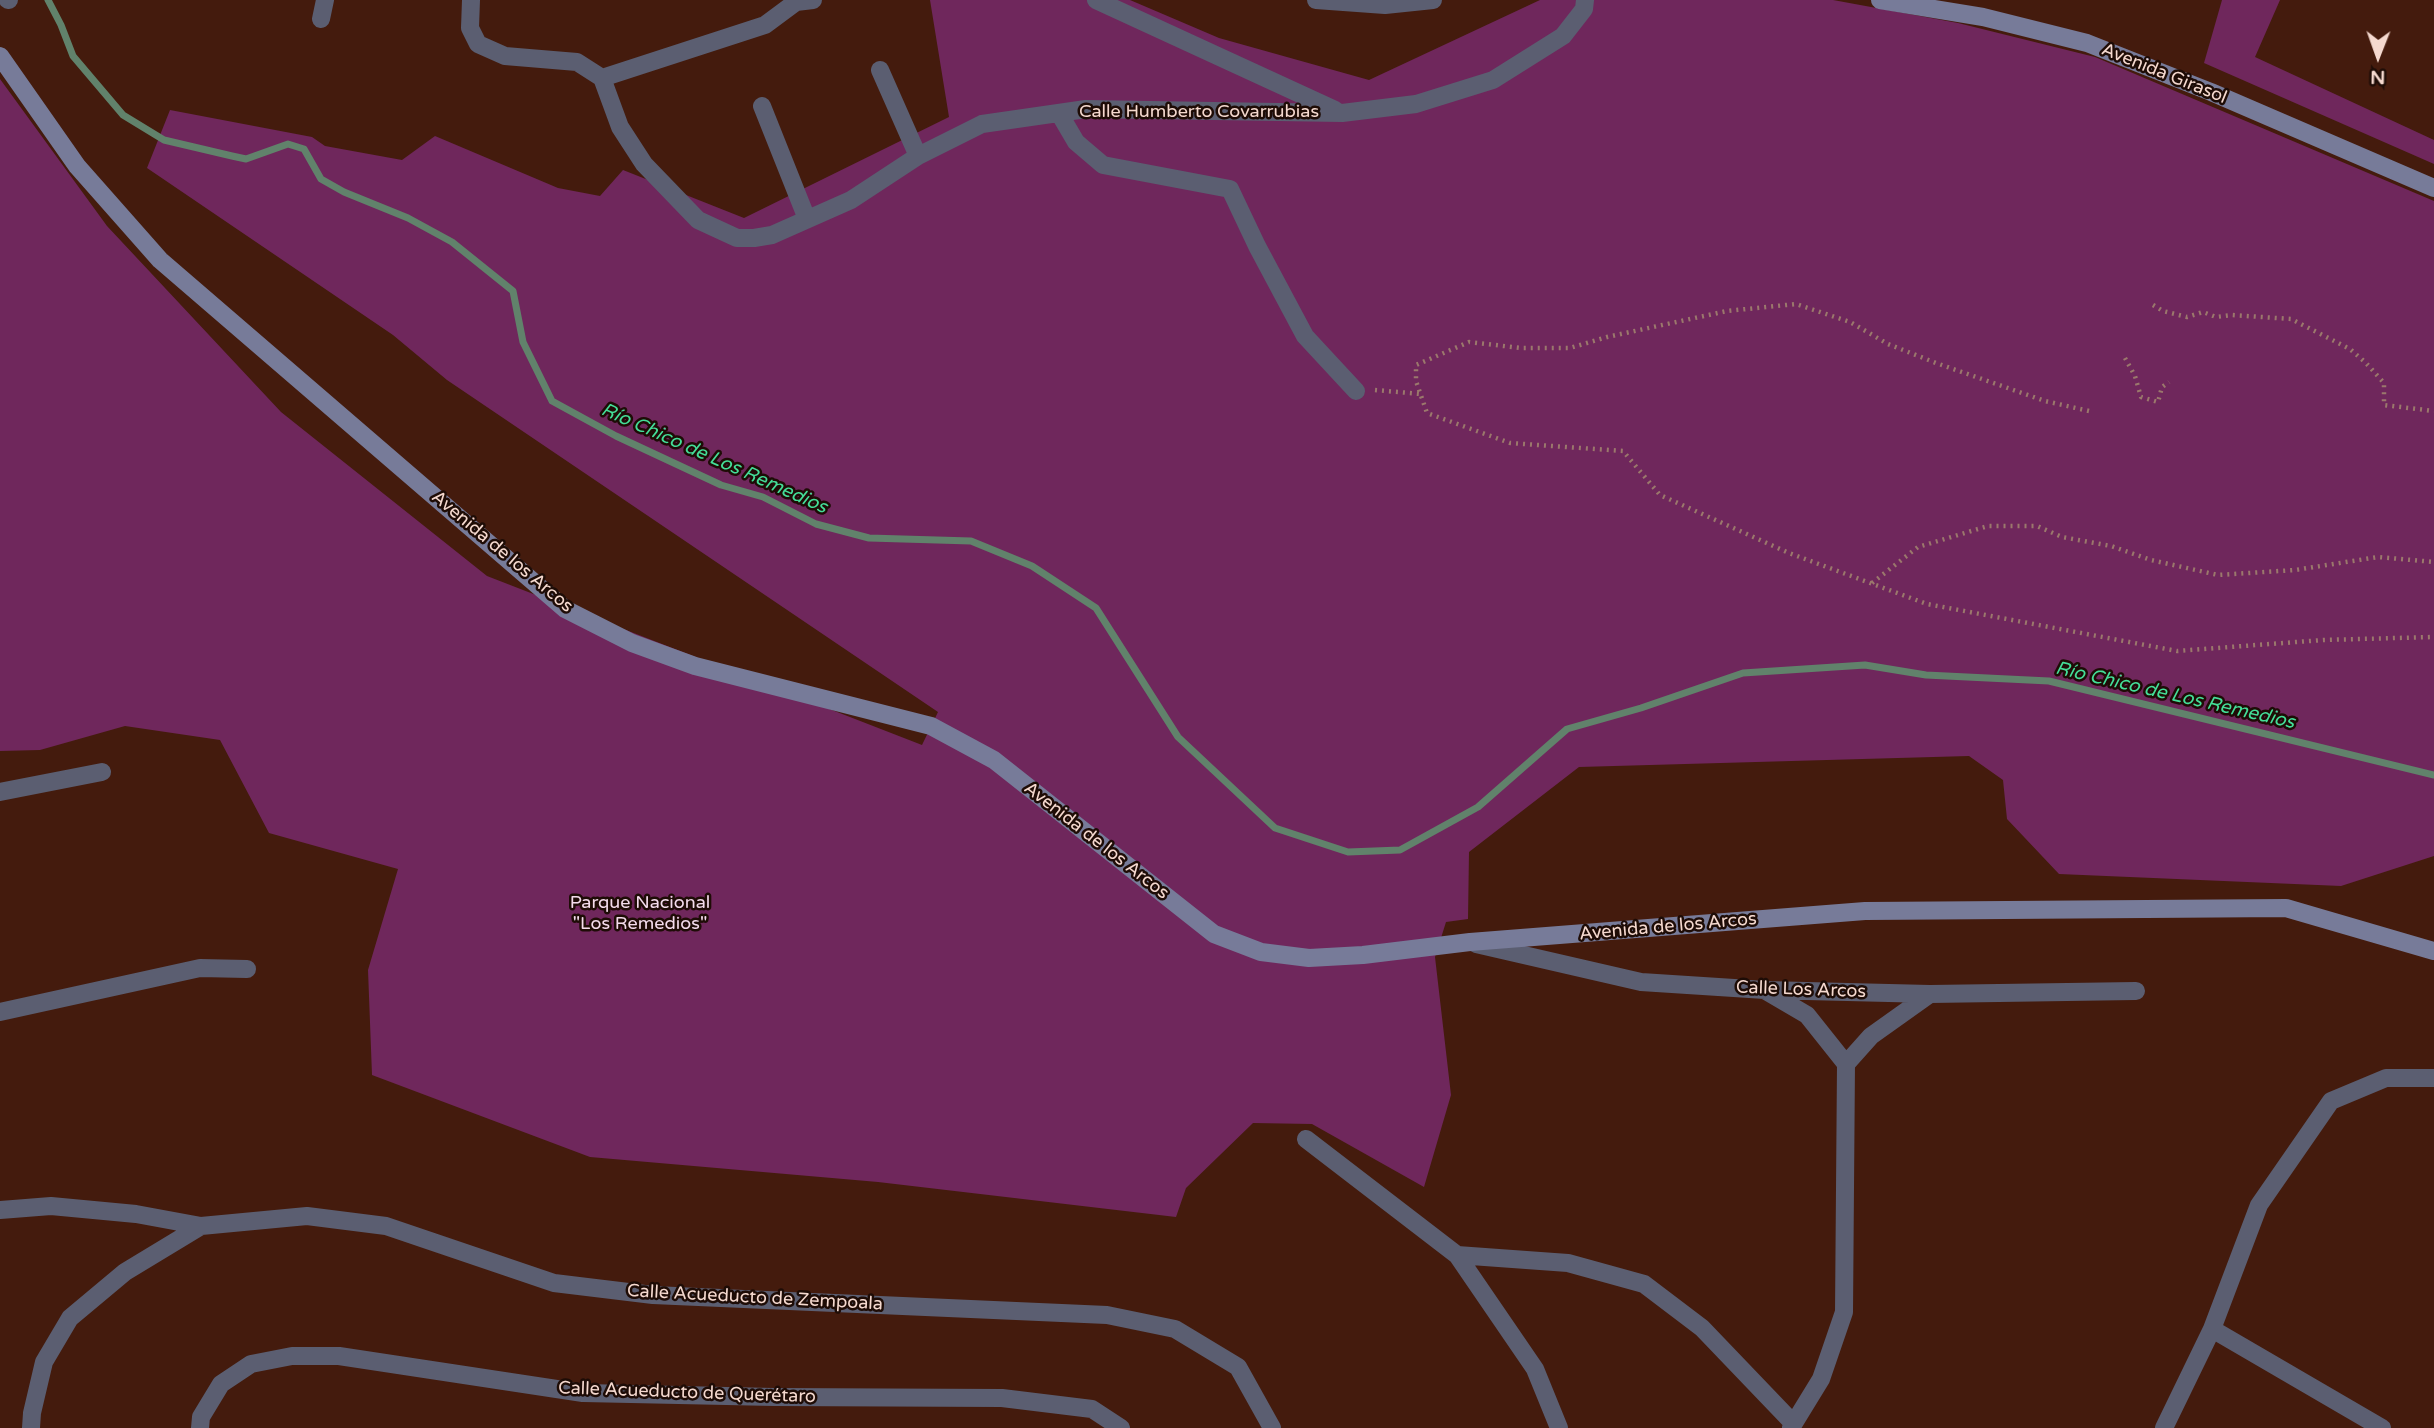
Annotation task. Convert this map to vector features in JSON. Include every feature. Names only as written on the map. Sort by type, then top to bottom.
[{"type":"main road","name":"Avenida Girasol","points":[[1880,0],[1983,17],[2087,43],[2211,92],[2434,188]]},
{"type":"main road","name":"Avenida de los Arcos","points":[[0,56],[77,166],[160,260],[565,609],[632,643],[695,666],[931,726],[994,760],[1213,934],[1261,952],[1309,958],[1363,955],[1470,942],[1865,911],[2286,908],[2434,951]]},
{"type":"street","points":[[321,19],[325,0]]},
{"type":"street","points":[[471,0],[470,28],[478,44],[505,56],[577,62],[602,79],[765,25],[796,2],[813,0]]},
{"type":"street","points":[[1096,0],[1342,113]]},
{"type":"street","points":[[1317,0],[1385,5],[1433,0]]},
{"type":"street","name":"Calle Humberto Covarrubias","points":[[602,79],[620,127],[644,164],[698,220],[737,238],[754,238],[772,235],[851,200],[918,156],[982,124],[1086,109],[1342,113],[1416,104],[1493,80],[1563,36],[1584,9],[1585,0]]},
{"type":"street","points":[[880,69],[918,156]]},
{"type":"street","points":[[762,106],[807,219]]},
{"type":"street","points":[[1059,113],[1076,142],[1103,165],[1230,189],[1305,336],[1356,391]]},
{"type":"street","points":[[0,792],[102,772]]},
{"type":"street","name":"Calle Los Arcos","points":[[1470,942],[1641,982],[1765,990],[1930,994],[2136,991]]},
{"type":"street","points":[[0,1012],[200,968],[247,969]]},
{"type":"street","points":[[1457,1255],[1568,1263],[1644,1284],[1702,1328],[1792,1425],[1821,1379],[1844,1312],[1846,1064],[1807,1015],[1765,990]]},
{"type":"street","points":[[1846,1064],[1871,1036],[1930,994]]},
{"type":"street","points":[[2164,1428],[2212,1329],[2259,1205],[2331,1101],[2386,1078],[2434,1078]]},
{"type":"street","points":[[1306,1139],[1457,1255],[1535,1369],[1559,1428]]},
{"type":"street","points":[[0,1210],[51,1206],[136,1214],[201,1226]]},
{"type":"street","name":"Calle Acueducto de Zempoala","points":[[201,1226],[307,1216],[386,1226],[554,1283],[653,1295],[1107,1315],[1175,1329],[1238,1367],[1272,1428]]},
{"type":"street","points":[[31,1428],[44,1362],[70,1318],[125,1272],[201,1226]]},
{"type":"street","points":[[2212,1329],[2382,1428]]},
{"type":"street","name":"Calle Acueducto de Querétaro","points":[[200,1428],[201,1417],[221,1384],[251,1364],[292,1356],[339,1356],[583,1393],[1002,1398],[1092,1409],[1121,1428]]},
{"type":"path","points":[[2089,411],[2045,401],[1936,363],[1888,344],[1850,322],[1796,304],[1727,311],[1607,337],[1570,348],[1521,348],[1469,342],[1416,365],[1416,381],[1427,412],[1510,443],[1623,451],[1660,495],[1788,553],[1927,604],[2177,651],[2323,639],[2434,637]]},
{"type":"path","points":[[2153,305],[2163,311],[2187,317],[2203,312],[2216,317],[2232,314],[2291,319],[2350,349],[2366,363],[2384,383],[2384,405],[2434,411]]},
{"type":"path","points":[[2125,358],[2135,376],[2141,397],[2158,402],[2162,387],[2169,382]]},
{"type":"path","points":[[1356,391],[1385,390],[1420,394]]},
{"type":"path","points":[[1871,583],[1918,547],[1988,526],[2037,526],[2062,537],[2111,546],[2151,560],[2218,575],[2295,570],[2378,557],[2434,562]]},
{"type":"green space","name":"Parque Nacional \"Los Remedios\"","points":[[930,0],[1130,0],[1219,38],[1369,80],[1540,0],[1833,0],[1958,23],[2095,57],[2434,201],[2434,856],[2341,886],[2059,874],[2007,819],[2003,780],[1969,756],[1579,767],[1469,852],[1468,919],[1446,922],[1435,957],[1451,1095],[1424,1187],[1312,1124],[1253,1123],[1186,1188],[1176,1217],[878,1182],[590,1157],[372,1075],[368,970],[398,869],[269,833],[220,740],[125,726],[40,750],[0,751],[0,79],[107,226],[281,412],[487,576],[922,745],[938,712],[447,380],[393,335],[147,168],[170,110],[312,137],[325,146],[402,160],[435,136],[558,188],[600,196],[623,170],[744,218],[949,117]]},
{"type":"green space","points":[[2222,0],[2280,0],[2255,57],[2434,140],[2434,164],[2204,63]]},
{"type":"waterway","name":"Río Chico de Los Remedios","points":[[48,0],[73,56],[123,115],[164,140],[246,159],[288,144],[304,149],[321,179],[344,192],[408,218],[452,242],[513,291],[523,342],[552,401],[616,436],[721,485],[763,497],[816,524],[869,538],[971,541],[1032,566],[1096,608],[1178,737],[1275,828],[1348,852],[1400,850],[1478,807],[1567,729],[1641,708],[1743,673],[1865,665],[1926,675],[2049,681],[2434,775]]}]
